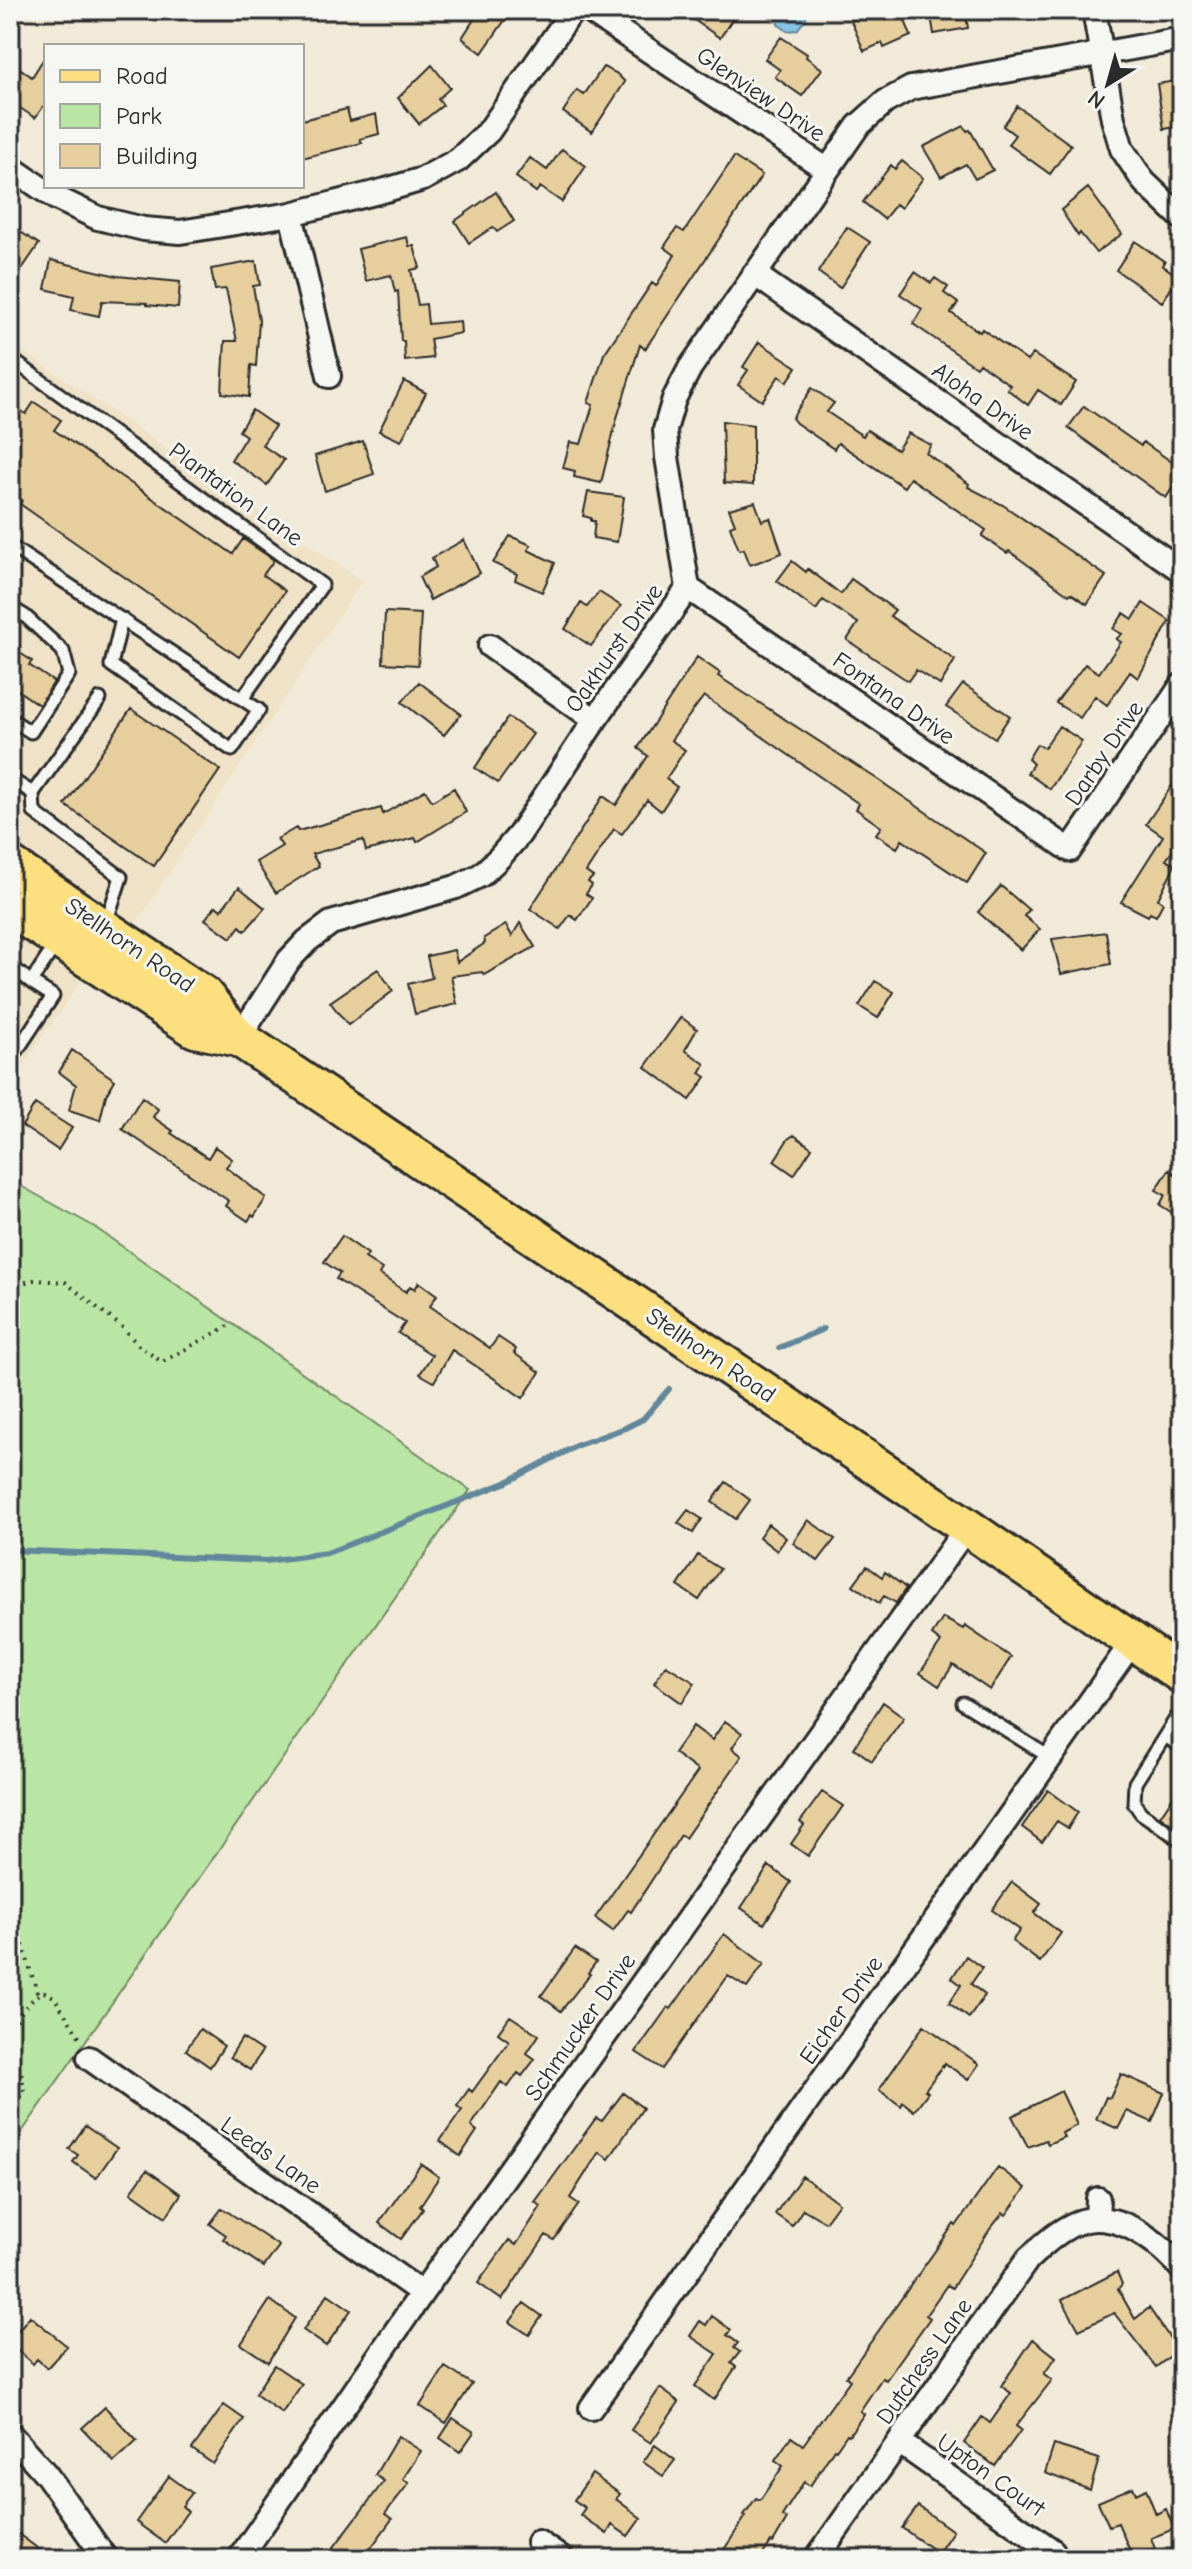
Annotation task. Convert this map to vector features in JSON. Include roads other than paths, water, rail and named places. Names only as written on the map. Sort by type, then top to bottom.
[{"type":"main road","name":"Stellhorn Road","points":[[10,865],[204,995],[239,1038],[1182,1675]]},
{"type":"main road","name":"Stellhorn Road","points":[[10,908],[195,1029],[239,1038]]},
{"type":"street","points":[[10,167],[54,197],[98,218],[144,229],[180,232],[291,214],[423,179],[458,160],[489,131],[573,10]]},
{"type":"street","name":"Glenview Drive","points":[[588,10],[826,169]]},
{"type":"street","points":[[1094,10],[1113,119],[1122,149],[1144,182],[1182,218]]},
{"type":"street","name":"Oakhurst Drive","points":[[239,1038],[289,960],[331,923],[456,887],[481,875],[519,835],[688,588],[665,430],[674,399],[690,368],[858,126],[885,102],[911,88],[1182,39]]},
{"type":"street","points":[[291,214],[329,376]]},
{"type":"street","name":"Aloha Drive","points":[[754,274],[1182,571]]},
{"type":"street","name":"Fontana Drive","points":[[688,588],[1070,850]]},
{"type":"street","points":[[490,646],[595,720]]},
{"type":"street","name":"Darby Drive","points":[[1070,850],[1182,685]]},
{"type":"street","name":"Schmucker Drive","points":[[239,2559],[422,2293],[967,1527]]},
{"type":"street","name":"Eicher Drive","points":[[591,2408],[1133,1641]]},
{"type":"street","name":"Leeds Lane","points":[[89,2058],[422,2293]]},
{"type":"street","name":"Dutchess Lane","points":[[816,2559],[1028,2259],[1048,2241],[1097,2209],[1150,2239],[1182,2269]]},
{"type":"street","points":[[10,2434],[46,2474],[106,2559]]},
{"type":"street","name":"Upton Court","points":[[899,2442],[1053,2551]]},
{"type":"street","points":[[538,2542],[562,2559]]},
{"type":"lane","name":"Plantation Lane","points":[[10,358],[322,585],[242,699]]},
{"type":"lane","points":[[10,546],[122,619],[259,710],[232,750],[111,665],[122,619]]},
{"type":"lane","points":[[10,607],[25,616],[63,651],[69,674],[31,732],[10,719]]},
{"type":"lane","points":[[100,699],[33,793],[34,812],[121,877],[104,927]]},
{"type":"lane","points":[[10,779],[33,793]]},
{"type":"lane","points":[[31,982],[59,941]]},
{"type":"lane","points":[[10,965],[53,996],[10,1061]]},
{"type":"lane","points":[[963,1703],[1051,1758]]},
{"type":"lane","points":[[1182,1709],[1135,1783],[1134,1803],[1141,1813],[1182,1841]]},
{"type":"lane","points":[[1165,1736],[1182,1747]]},
{"type":"water","points":[[777,10],[805,10],[806,19],[797,30],[787,31],[778,24]]},
{"type":"waterway","points":[[779,1348],[823,1329]]},
{"type":"waterway","points":[[10,1550],[266,1561],[327,1553],[505,1483],[578,1445],[625,1428],[643,1419],[669,1389]]}]
